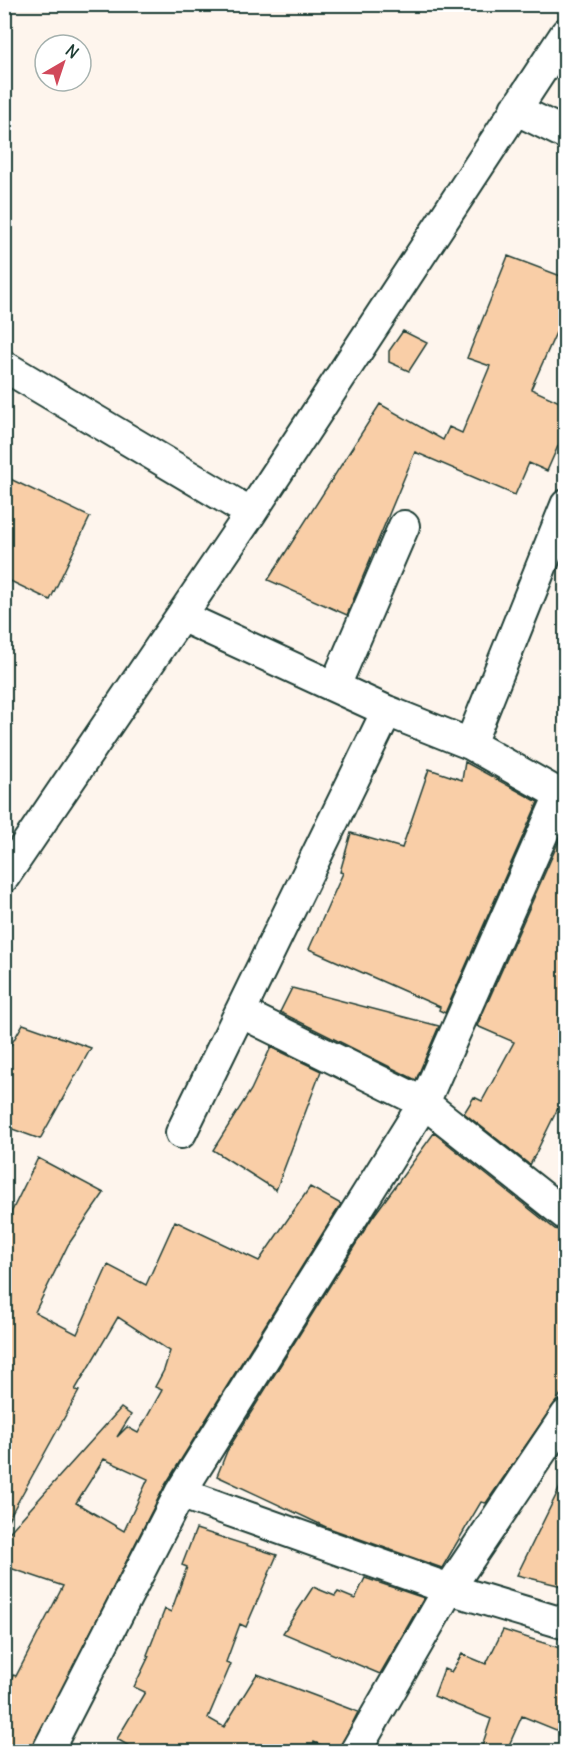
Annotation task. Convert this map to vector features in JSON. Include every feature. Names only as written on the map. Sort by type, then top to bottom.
[{"type":"street","points":[[4,877],[251,513],[566,33]]},
{"type":"street","points":[[515,110],[566,134]]},
{"type":"street","points":[[4,366],[251,513]]},
{"type":"street","points":[[470,744],[566,505]]},
{"type":"street","points":[[335,686],[404,526]]},
{"type":"street","points":[[47,1752],[180,1493],[424,1103],[563,796],[470,744],[387,711],[181,616]]},
{"type":"street","points":[[181,1133],[387,711]]},
{"type":"street","points":[[240,1012],[424,1103],[566,1215]]},
{"type":"street","points":[[356,1752],[448,1589],[566,1415]]},
{"type":"street","points":[[180,1493],[448,1589],[566,1624]]},
{"type":"building","points":[[508,256],[566,278],[566,310],[531,389],[566,405],[566,428],[547,471],[529,463],[515,495],[415,452],[347,615],[268,580],[380,404],[443,440],[449,427],[462,433],[490,366],[467,358]]},
{"type":"building","points":[[403,331],[427,343],[409,371],[389,362],[389,351]]},
{"type":"building","points":[[4,476],[90,517],[50,600],[4,578]]},
{"type":"building","points":[[465,762],[538,802],[445,1013],[439,1010],[440,1007],[309,949],[343,873],[340,872],[351,833],[402,848],[429,769],[462,780]]},
{"type":"building","points":[[566,825],[566,1112],[558,1108],[530,1165],[464,1113],[474,1097],[482,1101],[514,1042],[477,1026]]},
{"type":"building","points":[[292,988],[439,1026],[416,1080],[280,1012]]},
{"type":"building","points":[[23,1024],[91,1048],[40,1139],[4,1126],[4,1057]]},
{"type":"building","points":[[271,1047],[321,1071],[276,1190],[213,1150],[251,1090]]},
{"type":"building","points":[[434,1133],[555,1229],[566,1232],[566,1387],[486,1503],[481,1502],[442,1568],[326,1527],[217,1476],[227,1451],[372,1218]]},
{"type":"building","points":[[38,1158],[104,1193],[68,1245],[35,1312],[77,1334],[108,1265],[146,1285],[175,1221],[259,1261],[310,1187],[341,1204],[165,1485],[30,1752],[4,1752],[4,1699],[13,1675],[16,1676],[63,1586],[4,1566],[4,1538],[121,1408],[131,1415],[117,1437],[127,1427],[138,1433],[162,1390],[155,1387],[170,1351],[118,1317],[75,1390],[79,1391],[4,1527],[4,1227]],"holes":[[[104,1459],[148,1479],[124,1531],[76,1503]]]},
{"type":"building","points":[[566,1475],[566,1587],[517,1575]]},
{"type":"building","points":[[196,1529],[277,1555],[246,1627],[240,1624],[226,1662],[231,1664],[208,1718],[224,1727],[257,1674],[358,1712],[338,1752],[314,1742],[312,1752],[139,1752],[117,1739],[145,1692],[134,1687],[149,1656],[147,1655],[165,1609],[171,1612],[187,1567],[182,1565]]},
{"type":"building","points":[[365,1578],[424,1598],[380,1674],[283,1633],[313,1587],[335,1596],[338,1592],[355,1599]]},
{"type":"building","points":[[503,1630],[566,1650],[566,1734],[522,1716],[506,1752],[480,1752],[491,1719],[434,1696],[444,1669],[451,1672],[462,1654],[486,1664]]}]
